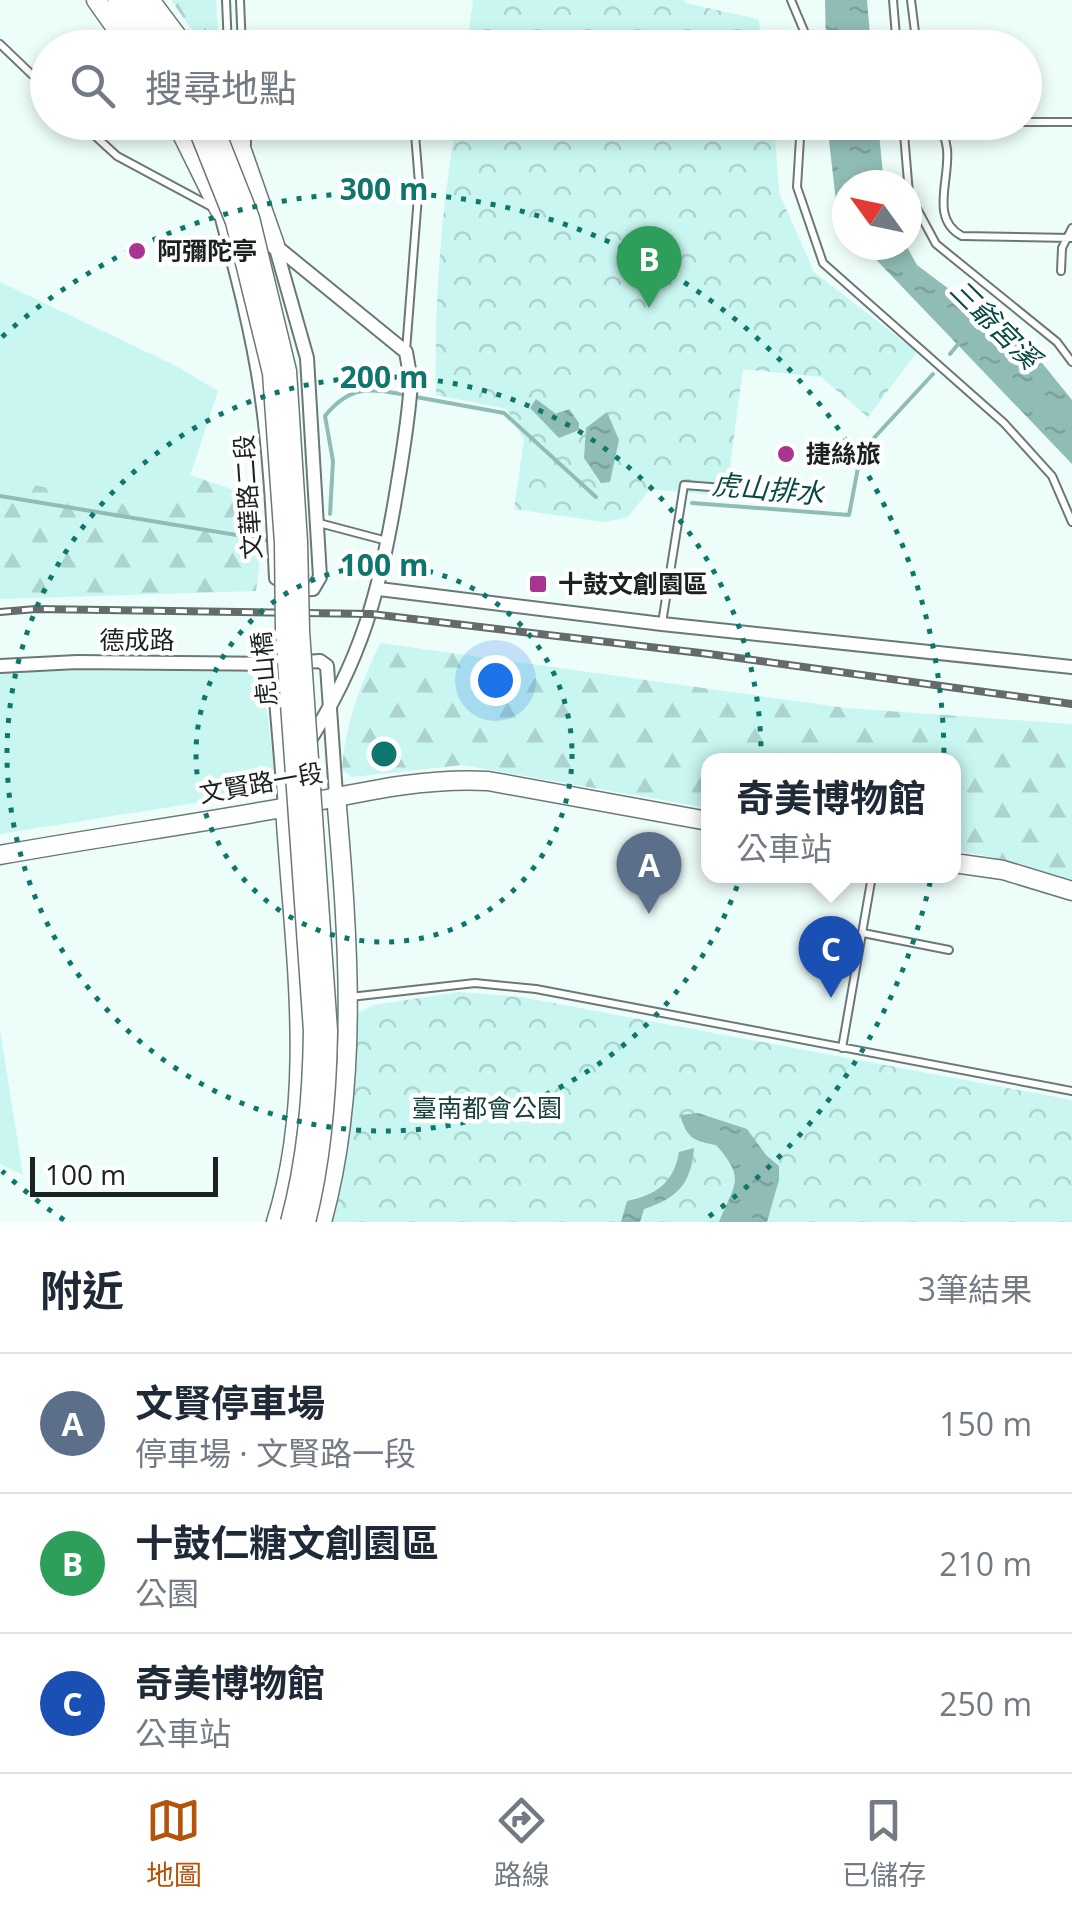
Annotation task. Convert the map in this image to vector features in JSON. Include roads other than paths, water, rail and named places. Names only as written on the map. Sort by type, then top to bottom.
[{"type":"street","points":[[96,0],[117,30]]},
{"type":"street","points":[[117,0],[138,30]]},
{"type":"street","points":[[135,0],[156,30]]},
{"type":"street","points":[[150,0],[172,30]]},
{"type":"street","points":[[185,140],[220,211],[275,245],[406,352],[411,381],[388,541],[368,625],[329,711],[283,782]]},
{"type":"street","name":"虎山橋","points":[[202,140],[236,222],[272,373],[284,542],[285,632],[313,1031],[306,1147],[290,1222]]},
{"type":"street","name":"虎山橋","points":[[219,140],[250,218],[287,371],[300,631],[328,1030],[322,1134],[306,1222]]},
{"type":"street","points":[[239,140],[275,245]]},
{"type":"street","name":"文華路二段","points":[[220,211],[248,318],[261,392],[276,578],[288,590],[313,589],[320,577],[319,524],[308,358],[275,245]]},
{"type":"street","points":[[379,589],[662,624],[1072,667]]},
{"type":"street","points":[[276,1222],[297,1131],[300,1075],[273,664],[320,661],[327,666],[349,997],[334,1176],[322,1222]]},
{"type":"street","name":"德成路","points":[[0,666],[77,662],[273,664]]},
{"type":"street","name":"文賢路一段","points":[[0,855],[433,780],[488,781],[701,820]]},
{"type":"street","points":[[961,863],[1002,870],[1072,891]]},
{"type":"lane","points":[[226,0],[227,30]]},
{"type":"lane","points":[[240,0],[241,30]]},
{"type":"lane","points":[[791,0],[804,30]]},
{"type":"lane","points":[[893,0],[896,30]]},
{"type":"lane","points":[[911,0],[915,30]]},
{"type":"lane","points":[[111,30],[112,23]]},
{"type":"lane","points":[[0,44],[30,73]]},
{"type":"lane","points":[[1042,122],[1072,122]]},
{"type":"lane","points":[[100,140],[117,156],[220,211]]},
{"type":"lane","points":[[246,140],[247,160]]},
{"type":"lane","points":[[406,352],[420,183],[416,140]]},
{"type":"lane","points":[[800,140],[797,187],[822,263],[1004,423],[1052,476],[1072,522]]},
{"type":"lane","points":[[904,140],[908,194],[936,244],[1057,342],[1072,362]]},
{"type":"lane","points":[[945,140],[944,216],[949,229],[962,236],[1069,238]]},
{"type":"lane","points":[[1061,271],[1062,248],[1072,228]]},
{"type":"lane","points":[[662,624],[684,485],[738,489]]},
{"type":"lane","points":[[319,524],[388,541]]},
{"type":"lane","points":[[842,1048],[871,883]]},
{"type":"lane","points":[[863,933],[948,950]]},
{"type":"lane","points":[[349,997],[476,983],[536,988],[1072,1091]]},
{"type":"water","points":[[825,0],[867,0],[870,30],[826,30]]},
{"type":"water","points":[[829,140],[880,140],[883,170],[832,170]]},
{"type":"water","name":"三爺宮溪","points":[[876,260],[914,260],[1034,353],[1072,400],[1072,464]]},
{"type":"water","points":[[536,399],[556,414],[569,409],[579,423],[579,430],[559,438],[530,408]]},
{"type":"water","points":[[607,412],[619,440],[610,482],[601,483],[584,458],[586,428]]},
{"type":"water","points":[[698,1113],[747,1129],[779,1166],[767,1222],[719,1222],[733,1189],[734,1174],[716,1145],[696,1140],[685,1129],[680,1115]]},
{"type":"water","points":[[694,1148],[690,1172],[674,1195],[644,1209],[640,1222],[621,1222],[627,1201],[662,1186],[673,1171],[679,1152]]},
{"type":"waterway","name":"虎山排水","points":[[950,354],[960,342]]},
{"type":"waterway","name":"虎山排水","points":[[692,503],[849,515],[861,452],[933,374]]},
{"type":"waterway","name":"虎山排水","points":[[330,514],[333,461],[325,416],[343,399],[361,391],[406,395]]},
{"type":"waterway","name":"虎山排水","points":[[416,397],[504,413],[596,497]]},
{"type":"waterway","name":"虎山排水","points":[[0,496],[267,540]]},
{"type":"railway","points":[[0,612],[36,609],[371,614],[709,654],[1072,704]]},
{"type":"place","name":"阿彌陀亭","points":[[137,251]]},
{"type":"place","name":"十鼓仁糖文創園區","points":[[649,308]]},
{"type":"place","name":"捷絲旅","points":[[786,454]]},
{"type":"place","name":"十鼓文創園區","points":[[538,584]]},
{"type":"place","name":"文賢停車場","points":[[649,914]]},
{"type":"place","name":"奇美博物館","points":[[831,998]]},
{"type":"park label","name":"臺南都會公園","points":[[487,1108]]}]
